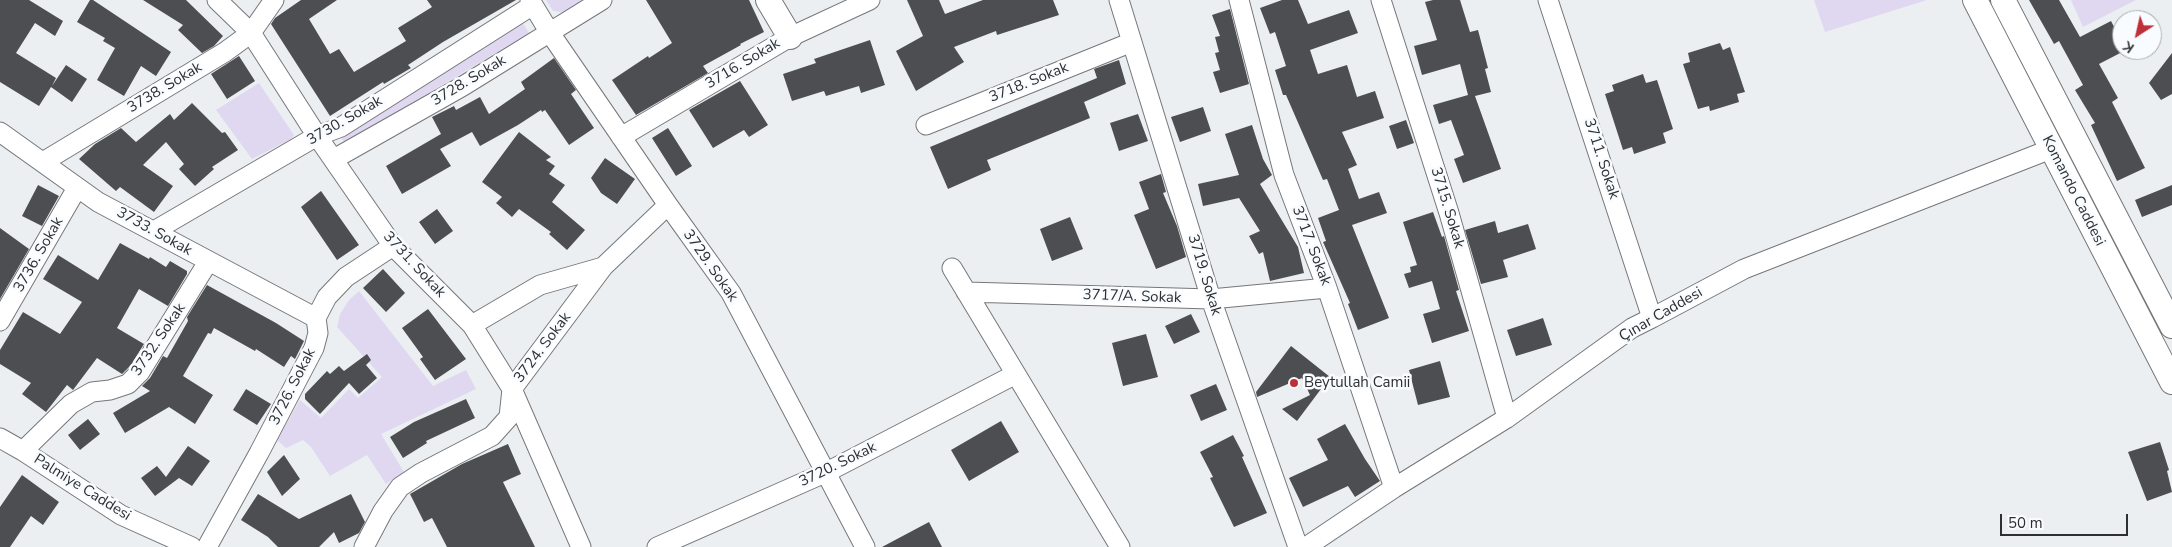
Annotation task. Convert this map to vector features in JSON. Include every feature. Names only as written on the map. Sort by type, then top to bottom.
[{"type":"main road","points":[[768,0],[790,37]]},
{"type":"main road","name":"Komando Caddesi","points":[[1975,0],[2172,382]]},
{"type":"main road","name":"Komando Caddesi","points":[[2003,0],[2172,326]]},
{"type":"street","name":"3731. Sokak","points":[[217,0],[251,33],[317,136],[393,246],[472,325],[512,389],[581,547]]},
{"type":"street","name":"3738. Sokak","points":[[43,162],[225,52],[251,33],[274,0]]},
{"type":"street","name":"3728. Sokak","points":[[334,159],[463,86],[602,0]]},
{"type":"street","name":"3716. Sokak","points":[[621,137],[790,37],[870,0]]},
{"type":"street","name":"3719. Sokak","points":[[1119,0],[1211,299],[1298,547]]},
{"type":"street","name":"3717. Sokak","points":[[1239,0],[1284,175],[1327,288],[1394,488]]},
{"type":"street","name":"3715. Sokak","points":[[1381,0],[1449,213],[1507,418]]},
{"type":"street","name":"3711. Sokak","points":[[1548,0],[1652,318]]},
{"type":"street","name":"3729. Sokak","points":[[532,2],[550,33],[621,137],[731,292],[866,547]]},
{"type":"street","name":"3730. Sokak","points":[[154,231],[317,136],[341,127],[532,2]]},
{"type":"street","name":"3718. Sokak","points":[[926,125],[1132,42]]},
{"type":"street","name":"3733. Sokak","points":[[0,132],[98,202],[316,318]]},
{"type":"street","name":"Çınar Caddesi","points":[[1306,547],[1394,488],[1507,418],[1632,328],[1744,269],[2051,149]]},
{"type":"street","name":"3736. Sokak","points":[[0,321],[78,188]]},
{"type":"street","name":"3724. Sokak","points":[[364,547],[383,511],[400,487],[420,473],[492,436],[509,418],[512,389],[603,267],[668,205]]},
{"type":"street","name":"3726. Sokak","points":[[206,547],[259,453],[314,348],[318,332],[316,318],[327,296],[346,277],[393,246]]},
{"type":"street","name":"3732. Sokak","points":[[23,451],[71,404],[92,392],[110,390],[128,384],[140,372],[208,262]]},
{"type":"street","points":[[472,325],[540,285],[603,267]]},
{"type":"street","points":[[952,268],[1120,547]]},
{"type":"street","name":"3717/A. Sokak","points":[[966,292],[1211,299],[1327,288]]},
{"type":"street","name":"3720. Sokak","points":[[657,547],[827,472],[1016,374]]},
{"type":"street","name":"Palmiye Caddesi","points":[[0,438],[121,515],[179,544]]},
{"type":"shaded area","points":[[546,0],[585,0],[566,13],[553,11]]},
{"type":"shaded area","points":[[1814,0],[1927,0],[1825,32]]},
{"type":"shaded area","points":[[2071,0],[2136,0],[2116,10],[2112,10],[2112,12],[2083,27]]},
{"type":"shaded area","points":[[521,20],[529,33],[345,143],[341,138]]},
{"type":"shaded area","points":[[259,83],[294,135],[291,139],[252,159],[216,110]]},
{"type":"shaded area","points":[[359,291],[433,386],[466,370],[476,389],[381,434],[404,472],[386,484],[367,455],[330,476],[311,447],[303,440],[286,448],[277,440],[300,400],[321,418],[349,389],[358,398],[382,377],[337,327],[340,314],[349,300]]},
{"type":"building","points":[[0,0],[29,0],[63,21],[55,36],[35,23],[16,53],[56,78],[52,86],[66,65],[87,79],[72,102],[51,87],[39,106],[0,82]]},
{"type":"building","points":[[90,0],[93,0],[171,52],[156,76],[141,66],[124,96],[97,80],[115,48],[103,41],[105,38],[77,22]]},
{"type":"building","points":[[143,0],[186,0],[223,36],[214,46],[202,53],[178,30],[183,25]]},
{"type":"building","points":[[301,0],[337,0],[309,19],[330,54],[339,49],[354,72],[406,41],[398,28],[432,7],[427,0],[516,0],[443,42],[408,65],[411,68],[384,84],[383,82],[330,116],[271,24],[275,18]]},
{"type":"building","points":[[646,0],[749,0],[764,32],[703,66],[708,73],[636,115],[612,80],[648,56],[649,58],[672,43]]},
{"type":"building","points":[[907,0],[939,0],[945,14],[983,0],[1053,0],[1059,15],[997,35],[996,31],[954,47],[964,62],[916,91],[896,51],[923,36]]},
{"type":"building","points":[[1282,0],[1298,0],[1308,24],[1349,10],[1358,33],[1310,50],[1318,74],[1347,65],[1357,97],[1375,91],[1384,118],[1342,132],[1357,165],[1348,169],[1359,199],[1379,192],[1387,213],[1352,225],[1389,318],[1358,330],[1348,304],[1350,303],[1323,242],[1326,241],[1318,218],[1339,210],[1327,179],[1323,180],[1286,95],[1283,95],[1275,70],[1286,66],[1275,32],[1270,34],[1260,8]]},
{"type":"building","points":[[1433,0],[1460,0],[1470,32],[1478,30],[1488,68],[1485,69],[1491,92],[1475,96],[1501,169],[1463,183],[1454,159],[1464,155],[1451,120],[1439,124],[1433,105],[1468,95],[1460,64],[1422,75],[1414,46],[1437,40],[1425,2]]},
{"type":"building","points":[[2029,0],[2059,0],[2080,37],[2111,21],[2112,57],[2099,64],[2118,98],[2112,102],[2145,168],[2117,181],[2091,125],[2095,123],[2075,90],[2083,85],[2059,41],[2054,44]]},
{"type":"building","points":[[1230,9],[1249,84],[1220,93],[1213,72],[1220,70],[1215,53],[1219,52],[1215,37],[1220,36],[1212,15]]},
{"type":"building","points":[[870,40],[885,85],[861,93],[859,86],[826,96],[824,91],[792,101],[783,74],[816,63],[814,59]]},
{"type":"building","points":[[1720,43],[1723,50],[1730,47],[1745,92],[1737,94],[1739,102],[1710,111],[1709,106],[1698,109],[1683,64],[1690,62],[1688,53]]},
{"type":"building","points":[[2172,53],[2172,94],[2161,100],[2149,83]]},
{"type":"building","points":[[239,56],[255,81],[227,99],[211,74]]},
{"type":"building","points":[[554,58],[576,90],[571,94],[594,128],[569,145],[545,110],[542,112],[541,110],[480,146],[472,132],[440,149],[451,166],[402,194],[386,166],[441,134],[432,117],[454,106],[456,110],[480,97],[489,114],[525,89],[521,82]]},
{"type":"building","points":[[1119,60],[1126,84],[1084,102],[1090,118],[987,160],[991,170],[948,189],[930,147],[1097,78],[1094,69]]},
{"type":"building","points":[[1643,74],[1646,83],[1657,80],[1673,129],[1663,133],[1666,143],[1634,154],[1632,147],[1623,150],[1605,94],[1614,91],[1612,85]]},
{"type":"building","points":[[740,81],[768,125],[749,137],[744,130],[713,148],[689,110]]},
{"type":"building","points":[[192,103],[222,133],[225,132],[238,150],[212,167],[214,169],[195,186],[179,169],[184,164],[166,142],[143,165],[173,186],[154,212],[120,187],[116,191],[79,159],[95,144],[121,128],[136,142],[170,114],[174,120]]},
{"type":"building","points":[[1203,107],[1211,131],[1180,142],[1171,117]]},
{"type":"building","points":[[1138,114],[1148,141],[1119,151],[1110,123]]},
{"type":"building","points":[[1406,120],[1414,143],[1397,149],[1389,126]]},
{"type":"building","points":[[1252,125],[1263,159],[1272,175],[1260,184],[1298,247],[1304,273],[1270,281],[1263,252],[1259,254],[1249,236],[1260,231],[1239,198],[1203,206],[1198,184],[1239,175],[1225,134]]},
{"type":"building","points":[[668,128],[692,166],[676,176],[652,138]]},
{"type":"building","points":[[519,132],[551,157],[546,160],[555,166],[549,174],[565,185],[552,202],[585,230],[567,250],[549,234],[551,232],[519,209],[512,217],[496,203],[502,197],[482,182]]},
{"type":"building","points":[[605,158],[635,179],[617,204],[601,193],[591,178]]},
{"type":"building","points":[[1161,174],[1166,192],[1163,193],[1177,226],[1186,257],[1156,269],[1134,215],[1149,209],[1139,182]]},
{"type":"building","points":[[38,185],[59,196],[42,226],[22,216]]},
{"type":"building","points":[[2172,185],[2172,205],[2142,217],[2135,200]]},
{"type":"building","points":[[321,191],[359,245],[337,260],[301,207]]},
{"type":"building","points":[[437,209],[453,231],[435,244],[419,222]]},
{"type":"building","points":[[1433,212],[1442,237],[1444,236],[1459,290],[1456,291],[1469,331],[1432,343],[1423,314],[1440,309],[1432,281],[1409,288],[1404,274],[1411,272],[1410,267],[1417,265],[1403,222]]},
{"type":"building","points":[[1070,217],[1083,249],[1052,261],[1040,229]]},
{"type":"building","points":[[1495,221],[1498,233],[1528,224],[1536,249],[1503,260],[1508,277],[1481,284],[1465,230]]},
{"type":"building","points":[[0,228],[29,249],[0,299]]},
{"type":"building","points":[[120,243],[166,267],[170,261],[187,271],[187,274],[168,306],[139,289],[117,328],[144,344],[131,365],[122,374],[97,358],[73,390],[67,385],[46,412],[22,394],[31,383],[0,364],[0,350],[23,312],[60,334],[82,302],[43,279],[58,255],[98,280]]},
{"type":"building","points":[[383,269],[405,293],[386,312],[363,288]]},
{"type":"building","points":[[207,285],[276,323],[304,341],[295,359],[291,356],[284,367],[256,349],[255,351],[214,328],[211,334],[208,333],[183,376],[213,395],[195,424],[169,407],[125,433],[113,413],[150,391],[142,386],[150,378],[163,356],[167,358],[188,321],[187,317]]},
{"type":"building","points":[[428,309],[466,359],[435,380],[420,359],[423,357],[402,328]]},
{"type":"building","points":[[1191,314],[1200,332],[1174,344],[1165,326]]},
{"type":"building","points":[[1543,318],[1552,345],[1516,356],[1507,330]]},
{"type":"building","points":[[1146,334],[1158,377],[1123,386],[1112,343]]},
{"type":"building","name":"Beytullah Camii","points":[[1291,346],[1330,377],[1297,421],[1282,409],[1310,395],[1302,378],[1257,397],[1256,392]]},
{"type":"building","points":[[367,354],[371,360],[366,365],[377,378],[359,394],[349,383],[320,414],[305,399],[305,394],[327,371],[330,374],[339,366],[344,371]]},
{"type":"building","points":[[1440,361],[1450,397],[1418,405],[1409,370]]},
{"type":"building","points":[[1216,384],[1227,410],[1201,421],[1190,395]]},
{"type":"building","points":[[246,389],[271,404],[257,425],[233,410]]},
{"type":"building","points":[[466,399],[475,418],[426,441],[427,443],[403,458],[390,437],[414,422]]},
{"type":"building","points":[[88,419],[100,434],[80,450],[68,435]]},
{"type":"building","points":[[1001,421],[1019,452],[969,481],[951,450]]},
{"type":"building","points":[[1345,424],[1380,481],[1355,497],[1348,486],[1303,507],[1289,478],[1328,460],[1317,439]]},
{"type":"building","points":[[1233,435],[1244,456],[1242,457],[1267,513],[1234,527],[1210,478],[1213,477],[1200,452]]},
{"type":"building","points":[[2160,442],[2169,470],[2167,471],[2172,492],[2147,501],[2128,452]]},
{"type":"building","points":[[508,444],[521,474],[503,482],[535,547],[447,547],[432,518],[424,522],[410,494],[462,464]]},
{"type":"building","points":[[188,446],[210,461],[192,486],[179,478],[155,496],[141,478],[157,466],[166,477]]},
{"type":"building","points":[[284,455],[300,479],[282,496],[267,472]]},
{"type":"building","points":[[22,475],[59,502],[43,525],[31,516],[10,547],[0,547],[0,507]]},
{"type":"building","points":[[258,494],[299,519],[351,494],[365,522],[359,533],[339,543],[334,532],[319,547],[278,547],[268,537],[241,520]]},
{"type":"building","points":[[929,522],[942,547],[882,547]]},
{"type":"place","name":"Beytullah Camii","points":[[1294,383]]}]
